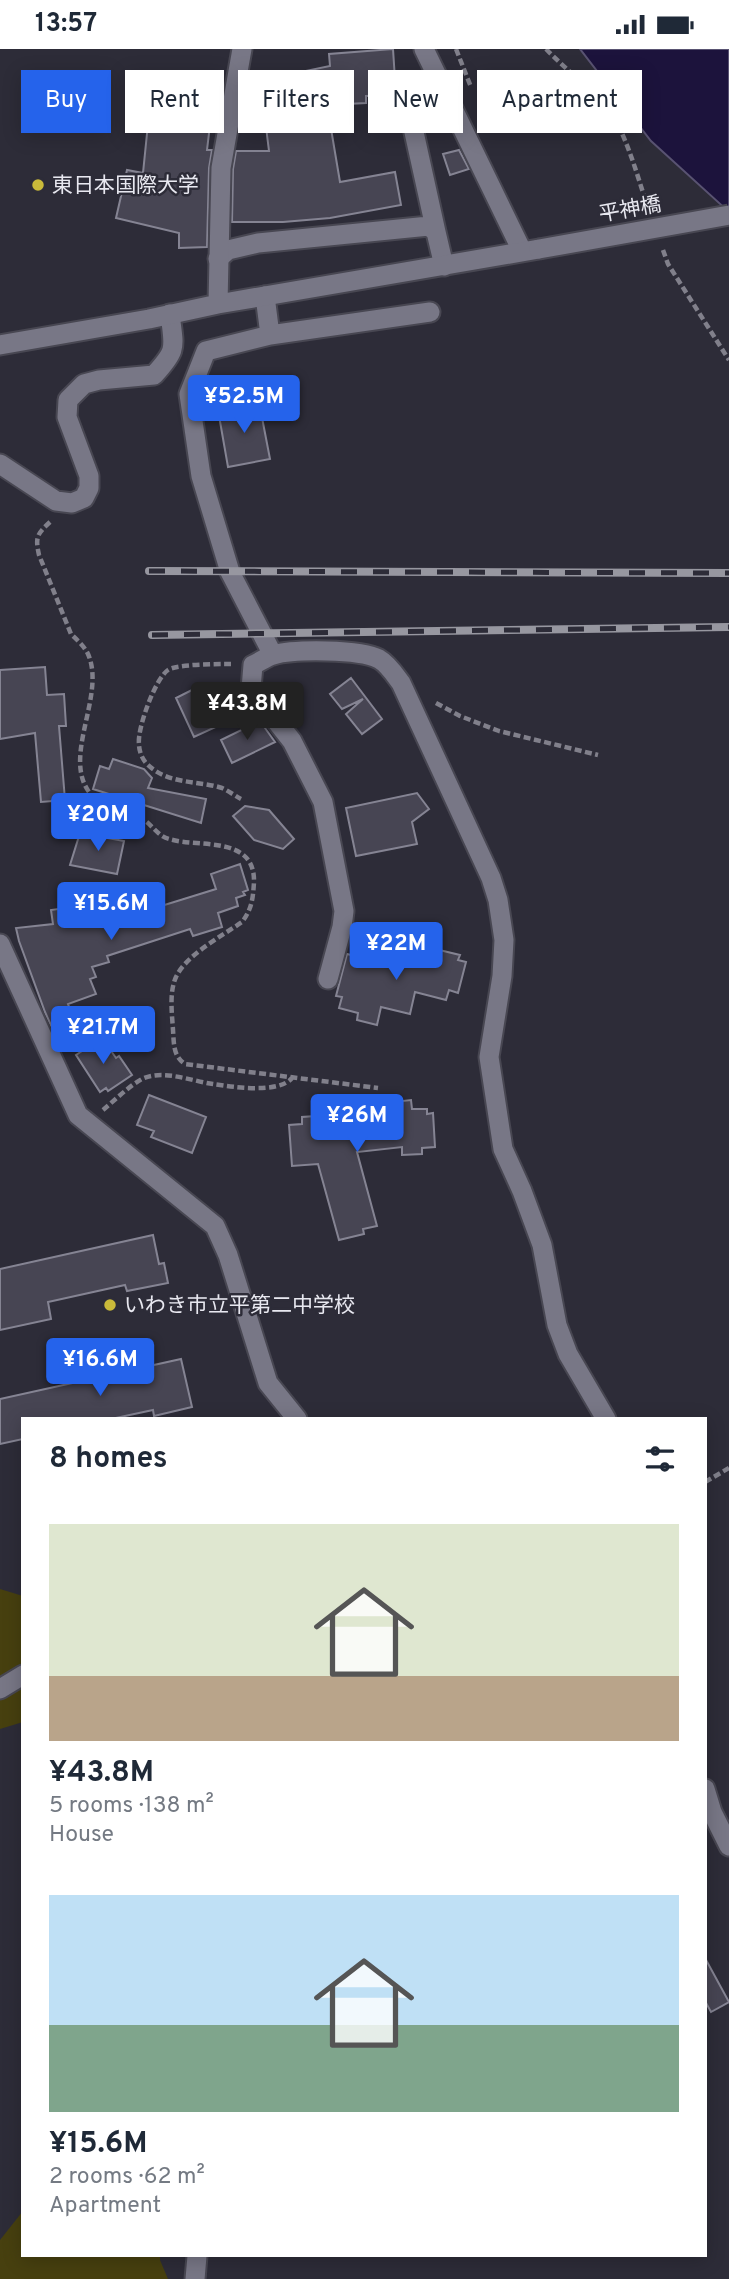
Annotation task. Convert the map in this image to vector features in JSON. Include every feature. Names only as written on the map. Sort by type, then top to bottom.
[{"type":"street","points":[[218,304],[221,168],[242,49]]},
{"type":"street","points":[[424,49],[531,250]]},
{"type":"street","points":[[414,133],[444,266]]},
{"type":"street","name":"平神橋","points":[[0,345],[729,215]]},
{"type":"street","points":[[218,259],[228,250],[258,243],[429,226],[436,232]]},
{"type":"street","points":[[265,296],[270,335]]},
{"type":"street","points":[[273,655],[230,572],[201,476],[189,394],[205,351],[270,335],[430,312]]},
{"type":"street","points":[[0,464],[56,501],[72,503],[85,498],[89,488],[89,476],[67,417],[68,400],[85,384],[99,380],[154,376],[167,361],[174,347],[170,314]]},
{"type":"street","points":[[328,979],[344,911],[323,802],[292,741],[251,689],[253,665],[273,655],[297,652],[360,654],[379,659],[391,671],[401,683],[491,878],[498,899],[504,940],[502,976],[489,1057],[503,1149],[542,1245],[554,1310],[568,1354],[606,1417]]},
{"type":"street","points":[[0,944],[78,1115],[215,1226],[228,1255],[268,1384],[295,1417]]},
{"type":"street","points":[[0,1689],[21,1676]]},
{"type":"street","points":[[707,1796],[729,1846]]},
{"type":"street","points":[[195,2279],[197,2257]]},
{"type":"path","points":[[546,49],[598,98],[617,124],[651,216]]},
{"type":"path","points":[[659,240],[668,264],[729,359]]},
{"type":"path","points":[[72,503],[38,533],[36,543],[71,634],[88,654],[92,668],[92,686],[82,741],[84,784],[100,803],[144,820],[167,839],[240,851],[254,874],[251,908],[242,922],[191,958],[176,976],[172,989],[175,1052],[178,1059],[185,1064],[379,1089]]},
{"type":"path","points":[[241,799],[223,789],[197,785],[160,774],[144,762],[138,742],[141,726],[159,679],[170,668],[215,663],[253,665]]},
{"type":"path","points":[[436,703],[460,716],[499,731],[598,755]]},
{"type":"path","points":[[88,1123],[142,1079],[175,1076],[215,1085],[275,1088],[287,1084],[293,1077]]},
{"type":"path","points":[[707,1481],[729,1468]]},
{"type":"shaded area","points":[[580,49],[729,49],[729,212],[651,141],[642,129],[642,70],[596,70]]},
{"type":"shaded area","points":[[0,1589],[21,1595],[21,1723],[0,1729]]},
{"type":"shaded area","points":[[21,2214],[21,2257],[160,2257],[168,2279],[0,2279],[0,2240]]},
{"type":"building","points":[[393,49],[394,70],[368,70],[366,103],[354,104],[354,70],[311,70],[330,66],[329,54]]},
{"type":"building","points":[[147,133],[209,133],[207,150],[212,150],[207,247],[179,248],[179,233],[116,218],[127,170],[143,173]]},
{"type":"building","points":[[267,133],[332,133],[340,182],[395,172],[401,205],[330,218],[232,222],[236,151],[269,151]]},
{"type":"building","points":[[459,150],[469,169],[450,175],[443,154]]},
{"type":"building","points":[[259,402],[270,459],[228,467],[218,410]]},
{"type":"building","points":[[45,667],[47,695],[64,694],[66,726],[59,726],[65,800],[41,802],[35,733],[0,739],[0,670]]},
{"type":"building","points":[[351,678],[382,719],[362,734],[346,714],[363,699],[342,709],[330,694]]},
{"type":"building","points":[[200,686],[203,695],[218,688],[233,719],[194,737],[176,698]]},
{"type":"building","points":[[260,721],[275,742],[232,763],[221,740]]},
{"type":"building","points":[[113,759],[144,769],[152,778],[148,788],[206,799],[201,823],[93,789],[100,766],[109,769]]},
{"type":"building","points":[[417,793],[429,809],[412,822],[417,844],[356,856],[346,808]]},
{"type":"building","points":[[245,806],[269,810],[294,839],[283,849],[254,840],[233,816]]},
{"type":"building","points":[[80,833],[124,841],[117,874],[70,865]]},
{"type":"building","points":[[240,864],[248,890],[243,892],[245,895],[236,898],[238,906],[218,913],[222,927],[193,936],[190,929],[107,956],[109,962],[92,967],[96,977],[90,979],[96,994],[68,1004],[81,1037],[60,1045],[45,1012],[16,928],[53,924],[51,910],[122,900],[119,913],[156,901],[158,907],[216,889],[211,874]]},
{"type":"building","points":[[431,948],[460,955],[458,960],[466,962],[458,993],[449,990],[446,1000],[415,992],[410,1014],[381,1007],[377,1025],[357,1020],[358,1013],[339,1008],[342,997],[336,996],[347,954],[367,959],[369,952],[426,965]]},
{"type":"building","points":[[102,1038],[132,1075],[108,1091],[106,1088],[100,1092],[76,1055]]},
{"type":"building","points":[[149,1095],[206,1117],[192,1153],[151,1137],[154,1131],[137,1125]]},
{"type":"building","points":[[411,1100],[412,1109],[427,1109],[427,1114],[433,1113],[435,1147],[422,1148],[422,1154],[402,1155],[402,1147],[357,1152],[377,1226],[363,1229],[364,1234],[339,1240],[318,1164],[292,1166],[289,1125],[302,1124],[302,1117],[359,1113],[358,1106]]},
{"type":"building","points":[[153,1235],[159,1264],[164,1263],[168,1283],[127,1291],[125,1285],[48,1302],[51,1319],[0,1330],[0,1269]]},
{"type":"building","points":[[181,1359],[192,1407],[154,1416],[153,1410],[120,1417],[21,1417],[21,1439],[0,1444],[0,1399]]},
{"type":"building","points":[[707,1962],[729,2002],[711,2012],[707,2005]]},
{"type":"railway","points":[[149,571],[729,573]]},
{"type":"railway","points":[[152,635],[729,627]]},
{"type":"place","name":"東日本国際大学","points":[[38,185]]},
{"type":"place","name":"いわき市立平第二中学校","points":[[110,1305]]}]
